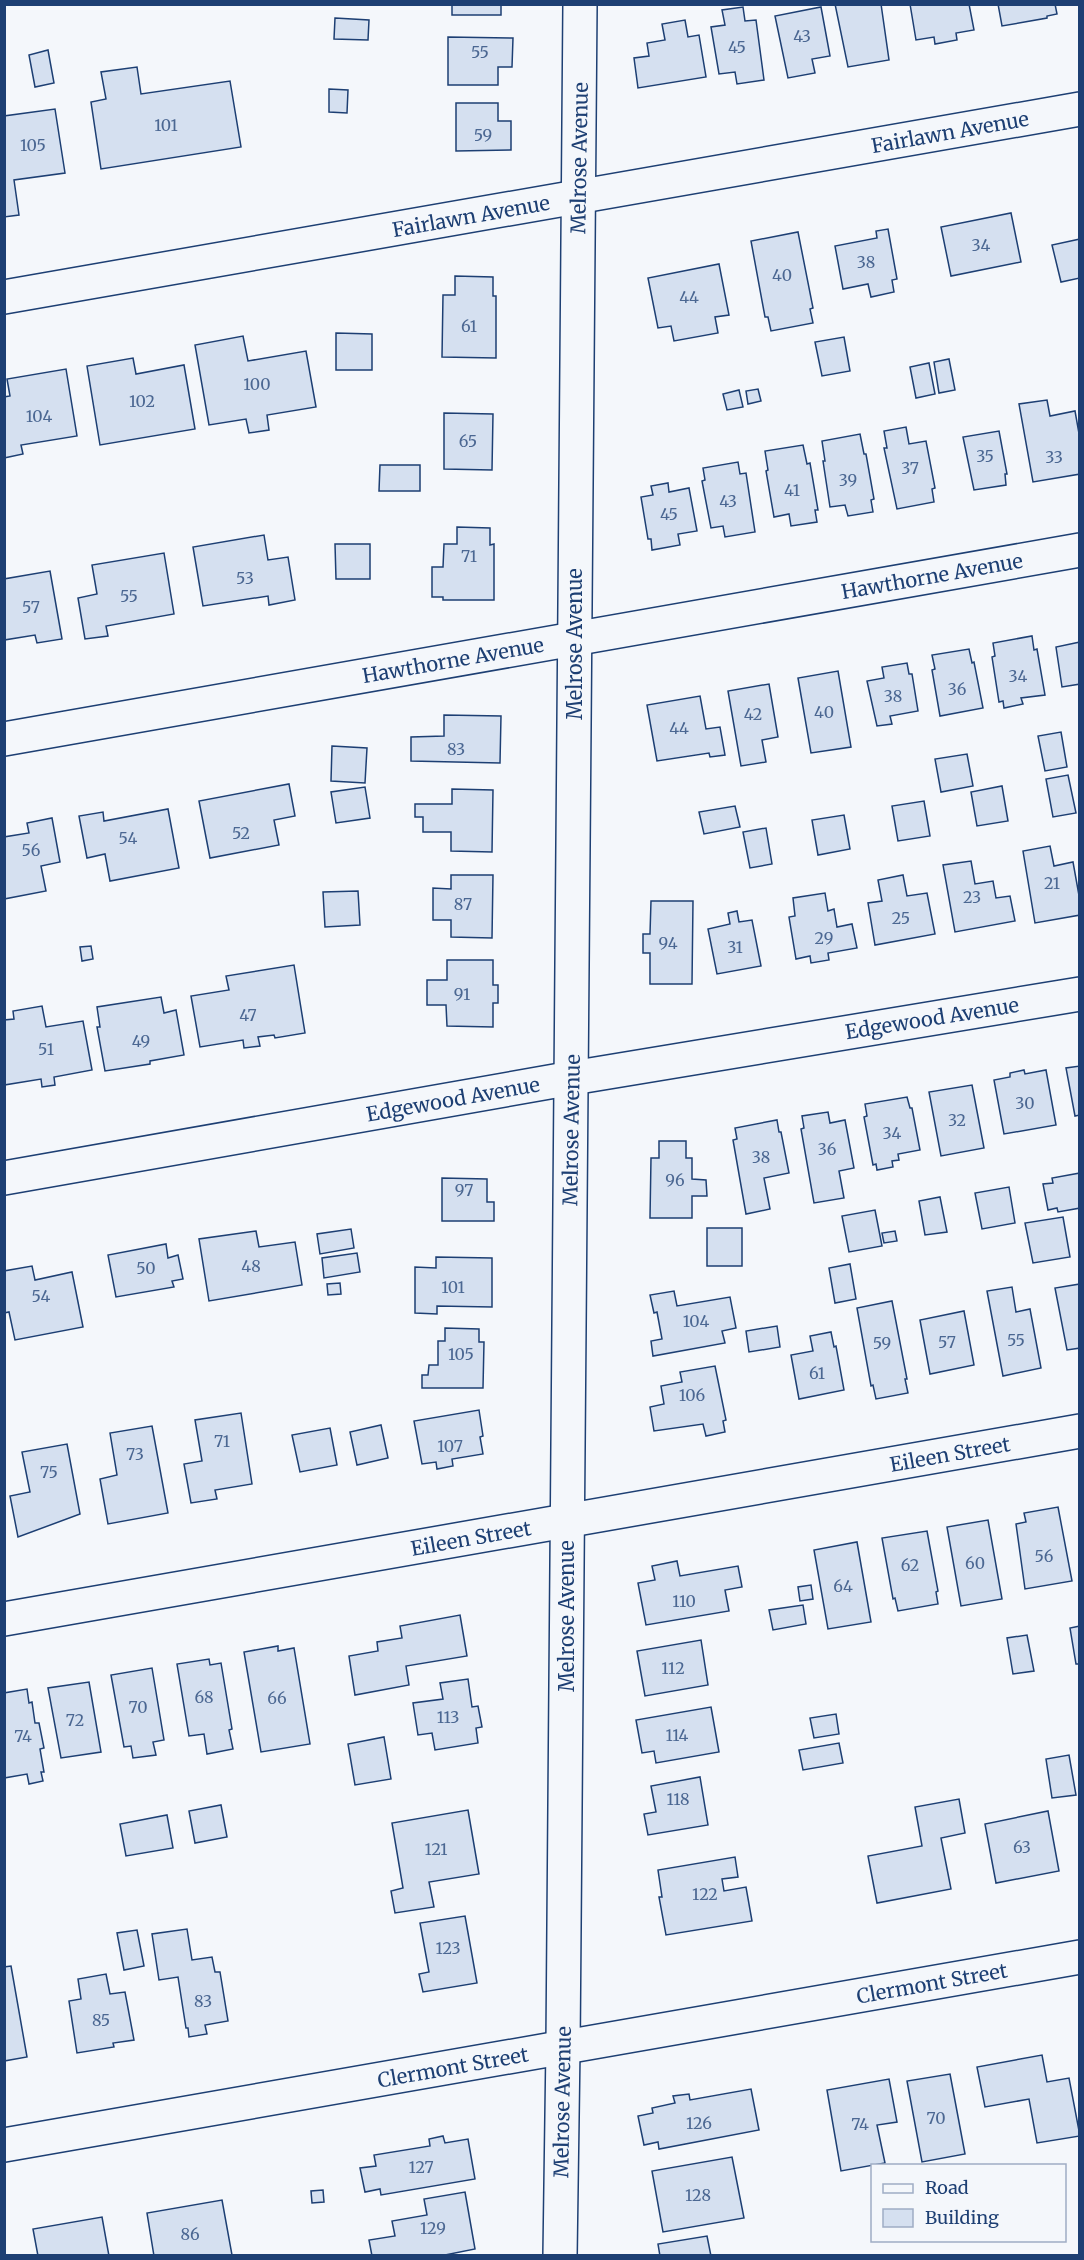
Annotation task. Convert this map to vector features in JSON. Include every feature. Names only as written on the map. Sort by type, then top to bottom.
[{"type":"street","name":"Melrose Avenue","points":[[560,2256],[564,2047],[566,1521],[572,1078],[580,4]]},
{"type":"street","name":"Fairlawn Avenue","points":[[4,297],[1080,109]]},
{"type":"street","name":"Hawthorne Avenue","points":[[4,739],[1080,550]]},
{"type":"street","name":"Edgewood Avenue","points":[[4,1178],[572,1078],[1080,994]]},
{"type":"street","name":"Eileen Street","points":[[4,1619],[1080,1431]]},
{"type":"street","name":"Clermont Street","points":[[4,2145],[1080,1957]]},
{"type":"building","points":[[452,4],[501,4],[501,15],[452,15]]},
{"type":"building","points":[[835,4],[881,4],[889,60],[848,67]]},
{"type":"building","points":[[910,4],[969,4],[974,30],[956,33],[957,40],[935,44],[934,37],[916,40]]},
{"type":"building","points":[[998,4],[1055,4],[1057,14],[1002,26]]},
{"type":"building","points":[[743,7],[745,21],[756,20],[764,80],[737,84],[735,72],[719,74],[711,27],[725,25],[722,10]]},
{"type":"building","points":[[821,7],[830,56],[812,59],[815,73],[788,78],[775,16]]},
{"type":"building","points":[[335,18],[369,20],[368,40],[334,39]]},
{"type":"building","points":[[685,20],[688,37],[699,35],[706,77],[638,88],[634,58],[649,56],[647,43],[665,40],[662,24]]},
{"type":"building","points":[[448,37],[513,38],[512,67],[498,67],[498,85],[448,85]]},
{"type":"building","points":[[48,50],[54,83],[35,87],[29,55]]},
{"type":"building","points":[[137,67],[141,94],[230,81],[241,147],[101,169],[91,102],[106,99],[101,72]]},
{"type":"building","points":[[329,89],[348,90],[347,113],[329,112]]},
{"type":"building","points":[[456,103],[498,103],[498,121],[511,121],[511,150],[456,151]]},
{"type":"building","points":[[55,109],[65,173],[14,180],[19,215],[4,217],[4,116]]},
{"type":"building","points":[[1011,213],[1021,262],[951,276],[941,227]]},
{"type":"building","points":[[888,229],[897,279],[892,280],[894,292],[871,297],[868,284],[843,289],[835,246],[877,238],[876,231]]},
{"type":"building","points":[[798,232],[813,308],[810,309],[813,323],[771,331],[768,317],[765,317],[751,241]]},
{"type":"building","points":[[1080,239],[1080,278],[1061,282],[1052,245]]},
{"type":"building","points":[[719,264],[729,315],[715,317],[718,333],[674,341],[671,326],[658,328],[648,278]]},
{"type":"building","points":[[455,276],[493,277],[493,296],[496,296],[496,358],[442,357],[443,295],[455,295]]},
{"type":"building","points":[[336,333],[372,334],[372,370],[336,370]]},
{"type":"building","points":[[243,336],[248,361],[306,351],[316,407],[267,415],[269,430],[249,433],[246,419],[209,425],[195,345]]},
{"type":"building","points":[[844,337],[850,371],[822,376],[815,342]]},
{"type":"building","points":[[133,358],[136,374],[184,365],[195,429],[100,445],[87,366]]},
{"type":"building","points":[[949,359],[955,390],[939,393],[934,362]]},
{"type":"building","points":[[929,363],[935,394],[916,398],[910,367]]},
{"type":"building","points":[[66,369],[77,436],[21,445],[23,454],[4,458],[4,397],[10,396],[7,379]]},
{"type":"building","points":[[758,389],[761,401],[748,404],[746,391]]},
{"type":"building","points":[[739,390],[743,407],[727,410],[723,394]]},
{"type":"building","points":[[1047,400],[1050,416],[1075,411],[1080,439],[1080,474],[1033,482],[1019,404]]},
{"type":"building","points":[[444,413],[493,414],[492,470],[444,469]]},
{"type":"building","points":[[906,427],[909,444],[926,441],[935,488],[932,489],[934,502],[897,509],[884,448],[887,448],[884,431]]},
{"type":"building","points":[[999,431],[1007,474],[1005,474],[1006,485],[974,490],[963,437]]},
{"type":"building","points":[[860,434],[874,499],[871,500],[873,512],[848,516],[845,505],[830,507],[822,441]]},
{"type":"building","points":[[803,445],[807,464],[810,463],[818,510],[815,510],[817,522],[791,526],[789,514],[774,517],[765,451]]},
{"type":"building","points":[[738,462],[740,474],[746,473],[755,532],[725,537],[723,526],[711,528],[702,481],[705,480],[703,468]]},
{"type":"building","points":[[380,465],[420,465],[420,491],[379,491]]},
{"type":"building","points":[[668,483],[669,492],[689,488],[697,531],[678,534],[680,545],[652,550],[641,497],[653,495],[651,486]]},
{"type":"building","points":[[457,527],[490,528],[490,545],[494,544],[494,600],[443,600],[443,597],[432,597],[432,567],[443,567],[444,544],[457,544]]},
{"type":"building","points":[[264,535],[268,560],[288,557],[295,600],[269,605],[268,596],[203,606],[193,547]]},
{"type":"building","points":[[335,544],[370,544],[370,579],[336,579]]},
{"type":"building","points":[[164,553],[174,614],[106,626],[108,636],[85,639],[78,598],[97,594],[92,565]]},
{"type":"building","points":[[50,571],[62,639],[37,643],[35,635],[4,640],[4,579]]},
{"type":"building","points":[[1032,636],[1034,650],[1037,649],[1045,695],[1021,698],[1023,704],[1004,708],[1003,701],[999,702],[992,657],[995,656],[993,643]]},
{"type":"building","points":[[1080,642],[1080,684],[1062,687],[1056,647]]},
{"type":"building","points":[[969,649],[972,663],[974,662],[983,708],[940,716],[932,670],[935,669],[932,655]]},
{"type":"building","points":[[907,663],[909,674],[912,674],[918,711],[890,716],[892,724],[877,726],[867,681],[884,678],[882,667]]},
{"type":"building","points":[[838,671],[851,747],[811,753],[798,678]]},
{"type":"building","points":[[769,684],[778,737],[762,740],[766,762],[741,766],[728,691]]},
{"type":"building","points":[[700,696],[706,729],[720,727],[725,755],[710,757],[709,753],[657,761],[647,705]]},
{"type":"building","points":[[444,715],[501,716],[500,763],[411,761],[411,737],[444,736]]},
{"type":"building","points":[[1061,732],[1067,767],[1045,771],[1038,736]]},
{"type":"building","points":[[332,746],[367,748],[365,783],[331,781]]},
{"type":"building","points":[[967,754],[973,786],[941,792],[935,759]]},
{"type":"building","points":[[1068,775],[1076,813],[1053,817],[1046,779]]},
{"type":"building","points":[[289,784],[295,816],[274,820],[279,845],[210,858],[199,801]]},
{"type":"building","points":[[1002,786],[1008,821],[977,826],[971,792]]},
{"type":"building","points":[[365,787],[370,818],[336,823],[331,792]]},
{"type":"building","points":[[452,789],[493,790],[492,852],[451,851],[451,832],[423,832],[423,817],[415,817],[415,804],[452,804]]},
{"type":"building","points":[[924,801],[930,836],[898,841],[892,806]]},
{"type":"building","points":[[735,806],[740,827],[704,834],[699,812]]},
{"type":"building","points":[[168,809],[179,868],[110,881],[105,854],[87,858],[79,816],[103,812],[104,821]]},
{"type":"building","points":[[844,815],[850,849],[818,855],[812,820]]},
{"type":"building","points":[[52,818],[60,862],[41,866],[46,891],[4,899],[4,837],[29,833],[27,823]]},
{"type":"building","points":[[766,828],[772,864],[750,868],[743,832]]},
{"type":"building","points":[[1050,846],[1054,866],[1073,862],[1080,901],[1080,915],[1035,923],[1023,851]]},
{"type":"building","points":[[971,861],[975,884],[993,881],[996,898],[1010,896],[1015,921],[955,932],[943,865]]},
{"type":"building","points":[[451,875],[493,875],[492,938],[451,937],[451,920],[433,920],[433,888],[451,889]]},
{"type":"building","points":[[903,875],[907,896],[927,893],[935,934],[875,945],[868,903],[882,901],[878,880]]},
{"type":"building","points":[[358,891],[360,925],[325,927],[323,892]]},
{"type":"building","points":[[825,893],[828,911],[834,909],[837,927],[852,924],[857,948],[828,953],[829,960],[811,963],[810,956],[796,959],[789,917],[795,916],[793,898]]},
{"type":"building","points":[[651,901],[693,901],[692,984],[650,984],[650,953],[643,953],[643,934],[650,934]]},
{"type":"building","points":[[737,911],[739,922],[752,920],[761,966],[717,974],[708,929],[730,924],[728,913]]},
{"type":"building","points":[[91,946],[93,959],[82,961],[80,947]]},
{"type":"building","points":[[447,960],[493,960],[493,985],[498,985],[498,1003],[493,1003],[493,1027],[447,1026],[446,1005],[427,1005],[427,980],[447,980]]},
{"type":"building","points":[[294,965],[305,1033],[275,1038],[274,1035],[258,1037],[260,1046],[244,1048],[243,1040],[200,1047],[191,996],[229,990],[226,976]]},
{"type":"building","points":[[161,997],[164,1013],[176,1010],[184,1055],[150,1061],[150,1064],[105,1071],[97,1027],[100,1027],[97,1007]]},
{"type":"building","points":[[42,1006],[46,1027],[83,1021],[92,1070],[54,1077],[55,1085],[42,1087],[41,1079],[4,1085],[4,1020],[14,1019],[13,1011]]},
{"type":"building","points":[[1080,1066],[1080,1115],[1075,1116],[1066,1068]]},
{"type":"building","points":[[1024,1070],[1025,1074],[1046,1070],[1056,1125],[1004,1134],[994,1080],[1010,1077],[1010,1073]]},
{"type":"building","points":[[972,1085],[984,1148],[941,1156],[929,1092]]},
{"type":"building","points":[[907,1097],[910,1108],[912,1108],[920,1150],[898,1154],[899,1160],[892,1161],[893,1167],[877,1170],[876,1164],[873,1165],[864,1117],[867,1116],[865,1104]]},
{"type":"building","points":[[828,1112],[830,1123],[845,1120],[854,1168],[839,1171],[844,1198],[814,1203],[801,1129],[804,1128],[802,1116]]},
{"type":"building","points":[[777,1120],[789,1173],[764,1178],[770,1209],[746,1214],[733,1140],[737,1139],[735,1128]]},
{"type":"building","points":[[659,1141],[686,1141],[686,1158],[692,1158],[692,1179],[706,1180],[707,1196],[692,1196],[692,1218],[650,1218],[651,1158],[659,1158]]},
{"type":"building","points":[[1080,1173],[1080,1208],[1058,1212],[1057,1208],[1048,1210],[1043,1184],[1053,1183],[1052,1178]]},
{"type":"building","points":[[442,1178],[487,1179],[487,1202],[494,1202],[494,1221],[442,1221]]},
{"type":"building","points":[[1009,1187],[1015,1223],[982,1229],[975,1193]]},
{"type":"building","points":[[940,1197],[947,1232],[925,1235],[919,1201]]},
{"type":"building","points":[[875,1210],[882,1246],[849,1252],[842,1216]]},
{"type":"building","points":[[1063,1217],[1070,1257],[1033,1263],[1025,1223]]},
{"type":"building","points":[[707,1228],[742,1228],[742,1266],[707,1266]]},
{"type":"building","points":[[351,1229],[354,1248],[320,1254],[317,1234]]},
{"type":"building","points":[[256,1231],[259,1247],[295,1242],[302,1285],[209,1301],[199,1239]]},
{"type":"building","points":[[895,1231],[897,1241],[884,1243],[882,1233]]},
{"type":"building","points":[[166,1244],[168,1258],[178,1255],[183,1279],[172,1281],[174,1287],[116,1297],[108,1255]]},
{"type":"building","points":[[357,1253],[360,1272],[324,1278],[322,1258]]},
{"type":"building","points":[[436,1257],[492,1258],[492,1307],[437,1306],[437,1314],[415,1313],[415,1267],[436,1268]]},
{"type":"building","points":[[850,1264],[856,1299],[835,1303],[829,1268]]},
{"type":"building","points":[[32,1266],[35,1280],[72,1272],[83,1327],[15,1340],[9,1312],[4,1313],[4,1271]]},
{"type":"building","points":[[340,1283],[341,1294],[328,1295],[327,1284]]},
{"type":"building","points":[[1080,1284],[1080,1348],[1067,1350],[1055,1288]]},
{"type":"building","points":[[1012,1287],[1016,1312],[1030,1309],[1041,1368],[1003,1376],[987,1291]]},
{"type":"building","points":[[674,1291],[677,1306],[730,1297],[736,1328],[722,1331],[725,1343],[653,1356],[651,1341],[662,1339],[657,1312],[654,1313],[650,1295]]},
{"type":"building","points":[[892,1301],[908,1393],[876,1399],[873,1385],[871,1386],[857,1308]]},
{"type":"building","points":[[964,1311],[974,1365],[930,1374],[920,1320]]},
{"type":"building","points":[[777,1326],[780,1347],[749,1352],[746,1331]]},
{"type":"building","points":[[445,1328],[479,1329],[479,1342],[484,1342],[483,1388],[422,1388],[422,1375],[428,1375],[429,1365],[438,1365],[438,1341],[445,1341]]},
{"type":"building","points":[[831,1332],[834,1347],[836,1346],[844,1390],[799,1399],[791,1355],[813,1351],[810,1336]]},
{"type":"building","points":[[715,1366],[726,1420],[723,1421],[725,1432],[706,1436],[703,1424],[654,1431],[650,1407],[664,1404],[661,1386],[682,1382],[680,1372]]},
{"type":"building","points":[[479,1410],[483,1454],[452,1459],[453,1466],[437,1469],[436,1462],[422,1464],[414,1421]]},
{"type":"building","points":[[241,1413],[252,1484],[215,1490],[217,1499],[191,1503],[184,1464],[202,1461],[195,1420]]},
{"type":"building","points":[[381,1425],[388,1458],[357,1465],[350,1432]]},
{"type":"building","points":[[152,1426],[168,1513],[108,1524],[100,1479],[117,1475],[110,1433]]},
{"type":"building","points":[[330,1428],[337,1465],[300,1472],[292,1435]]},
{"type":"building","points":[[67,1444],[80,1514],[18,1537],[10,1496],[30,1492],[22,1452]]},
{"type":"building","points":[[1058,1507],[1072,1581],[1025,1589],[1016,1524],[1026,1522],[1024,1513]]},
{"type":"building","points":[[988,1520],[1002,1599],[961,1606],[947,1527]]},
{"type":"building","points":[[927,1531],[938,1591],[936,1592],[938,1604],[898,1611],[895,1598],[893,1599],[882,1538]]},
{"type":"building","points":[[857,1542],[871,1622],[828,1629],[814,1550]]},
{"type":"building","points":[[677,1561],[680,1576],[738,1566],[742,1587],[725,1590],[729,1611],[646,1625],[638,1583],[655,1580],[652,1566]]},
{"type":"building","points":[[811,1585],[813,1599],[800,1601],[798,1587]]},
{"type":"building","points":[[803,1605],[806,1624],[773,1630],[769,1610]]},
{"type":"building","points":[[460,1615],[467,1656],[406,1666],[409,1685],[355,1695],[349,1656],[378,1651],[377,1642],[402,1638],[400,1626]]},
{"type":"building","points":[[1080,1626],[1080,1664],[1076,1664],[1070,1628]]},
{"type":"building","points":[[1027,1635],[1034,1671],[1013,1674],[1007,1638]]},
{"type":"building","points":[[701,1640],[708,1685],[645,1696],[637,1651]]},
{"type":"building","points":[[278,1646],[278,1651],[294,1648],[310,1744],[261,1752],[244,1652]]},
{"type":"building","points":[[209,1659],[210,1665],[221,1663],[233,1749],[207,1754],[204,1734],[189,1736],[177,1664]]},
{"type":"building","points":[[152,1668],[164,1740],[153,1742],[156,1755],[133,1758],[131,1746],[124,1747],[111,1675]]},
{"type":"building","points":[[468,1679],[472,1707],[478,1706],[482,1727],[476,1728],[478,1743],[435,1750],[432,1733],[418,1735],[413,1703],[443,1699],[440,1683]]},
{"type":"building","points":[[89,1682],[101,1752],[61,1758],[48,1688]]},
{"type":"building","points":[[27,1689],[29,1703],[32,1702],[35,1723],[39,1723],[44,1748],[40,1749],[44,1772],[41,1772],[43,1781],[29,1784],[27,1774],[4,1778],[4,1693]]},
{"type":"building","points":[[711,1707],[719,1752],[656,1763],[654,1751],[642,1753],[636,1720]]},
{"type":"building","points":[[836,1714],[839,1734],[814,1738],[810,1718]]},
{"type":"building","points":[[384,1737],[391,1779],[355,1785],[348,1744]]},
{"type":"building","points":[[839,1743],[843,1763],[803,1770],[799,1750]]},
{"type":"building","points":[[1069,1755],[1076,1795],[1052,1798],[1046,1759]]},
{"type":"building","points":[[700,1777],[708,1825],[648,1835],[644,1814],[656,1812],[651,1786]]},
{"type":"building","points":[[959,1799],[965,1833],[941,1838],[951,1889],[877,1903],[868,1856],[922,1846],[915,1807]]},
{"type":"building","points":[[221,1805],[227,1837],[195,1843],[189,1811]]},
{"type":"building","points":[[468,1810],[479,1874],[429,1882],[434,1907],[395,1913],[391,1891],[403,1888],[392,1823]]},
{"type":"building","points":[[1048,1811],[1059,1871],[996,1883],[985,1824]]},
{"type":"building","points":[[167,1815],[173,1848],[126,1856],[120,1824]]},
{"type":"building","points":[[735,1857],[738,1877],[722,1879],[724,1891],[746,1887],[752,1921],[666,1935],[659,1897],[662,1897],[658,1870]]},
{"type":"building","points":[[465,1916],[477,1983],[423,1992],[419,1974],[429,1972],[420,1923]]},
{"type":"building","points":[[187,1929],[192,1960],[212,1957],[215,1972],[220,1972],[228,2021],[205,2025],[207,2034],[189,2037],[178,1977],[159,1980],[152,1934]]},
{"type":"building","points":[[137,1930],[144,1966],[124,1970],[117,1933]]},
{"type":"building","points":[[11,1966],[27,2057],[4,2061],[4,1967]]},
{"type":"building","points":[[106,1974],[110,1994],[125,1992],[134,2040],[113,2043],[114,2047],[77,2053],[69,2001],[81,1999],[78,1979]]},
{"type":"building","points":[[1042,2055],[1047,2082],[1069,2078],[1080,2136],[1037,2143],[1029,2099],[985,2107],[977,2067]]},
{"type":"building","points":[[950,2074],[965,2154],[922,2162],[907,2081]]},
{"type":"building","points":[[889,2079],[897,2122],[877,2125],[885,2163],[841,2171],[827,2090]]},
{"type":"building","points":[[751,2089],[759,2130],[659,2149],[658,2142],[644,2145],[638,2116],[653,2113],[652,2108],[675,2103],[673,2096],[689,2094],[690,2100]]},
{"type":"building","points":[[443,2136],[445,2143],[468,2139],[475,2179],[381,2195],[380,2189],[365,2192],[360,2168],[376,2166],[374,2155],[430,2146],[429,2139]]},
{"type":"building","points":[[732,2157],[744,2218],[663,2232],[652,2171]]},
{"type":"building","points":[[323,2190],[324,2202],[312,2203],[311,2191]]},
{"type":"building","points":[[465,2192],[475,2249],[440,2256],[372,2256],[369,2240],[395,2236],[392,2221],[427,2215],[424,2199]]},
{"type":"building","points":[[222,2200],[232,2255],[154,2256],[147,2213]]},
{"type":"building","points":[[102,2217],[109,2256],[38,2256],[33,2229]]},
{"type":"building","points":[[707,2236],[711,2256],[660,2256],[658,2244]]}]
